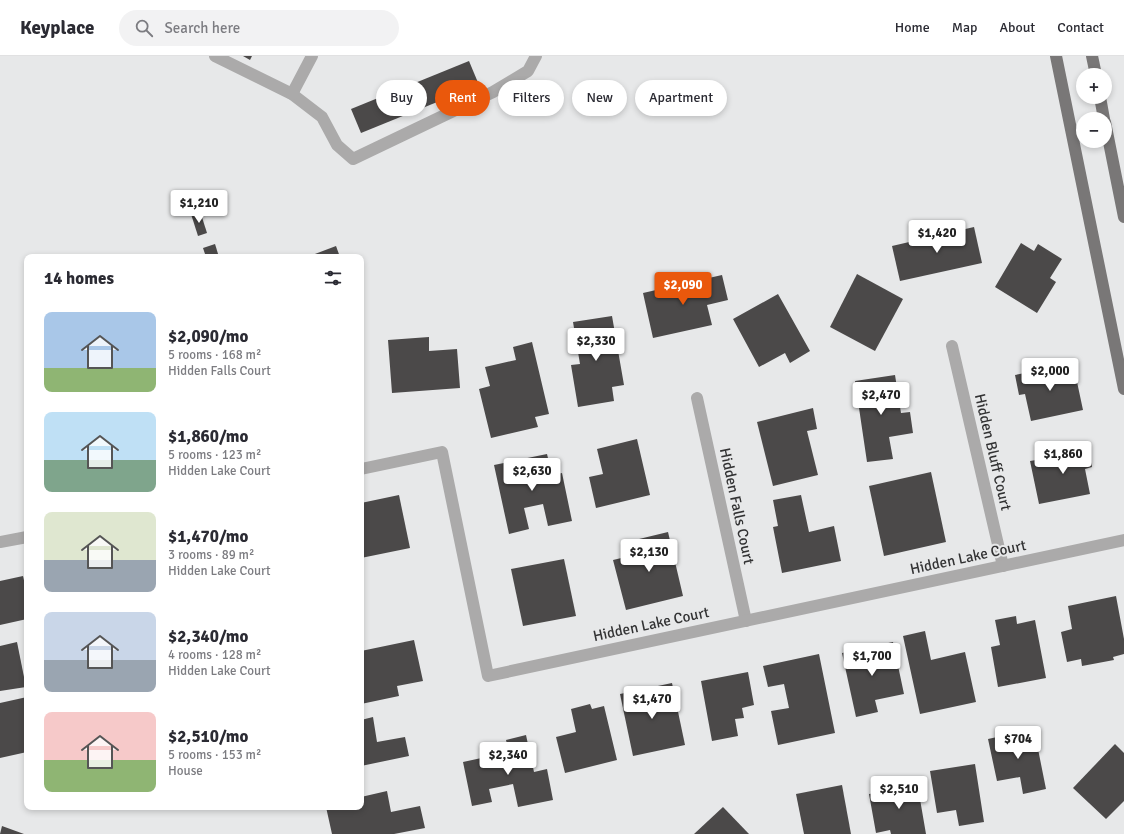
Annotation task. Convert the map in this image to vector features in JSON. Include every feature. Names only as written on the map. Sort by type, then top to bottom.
[{"type":"main road","points":[[1056,56],[1124,390]]},
{"type":"main road","points":[[1092,56],[1095,68]]},
{"type":"main road","points":[[1110,148],[1124,217]]},
{"type":"street","points":[[215,56],[292,94],[322,117],[336,145],[353,159],[493,92],[528,71],[536,56]]},
{"type":"street","points":[[292,94],[312,56]]},
{"type":"street","name":"Hidden Bluff Court","points":[[952,346],[1003,566]]},
{"type":"street","name":"Hidden Falls Court","points":[[697,398],[746,621]]},
{"type":"street","name":"Hidden Lake Court","points":[[364,468],[442,452],[488,676],[1124,540]]},
{"type":"street","points":[[0,542],[24,538]]},
{"type":"building","points":[[243,56],[252,56],[250,60]]},
{"type":"building","points":[[469,61],[477,80],[435,80],[435,103],[427,106],[427,80],[422,80]]},
{"type":"building","points":[[376,99],[376,116],[403,116],[361,133],[351,109]]},
{"type":"building","points":[[200,211],[207,233],[198,236],[191,214]]},
{"type":"building","points":[[974,227],[982,263],[900,281],[892,246]]},
{"type":"building","points":[[1021,243],[1034,251],[1038,244],[1062,259],[1050,278],[1056,282],[1037,313],[995,287]]},
{"type":"building","points":[[215,244],[218,254],[205,254],[203,248]]},
{"type":"building","points":[[336,246],[339,254],[315,254]]},
{"type":"building","points":[[857,274],[903,299],[875,351],[830,327]]},
{"type":"building","points":[[722,275],[728,300],[707,305],[712,325],[653,338],[643,293]]},
{"type":"building","points":[[778,294],[810,351],[790,363],[785,353],[759,367],[733,319]]},
{"type":"building","points":[[612,316],[624,385],[612,387],[614,401],[578,407],[571,365],[580,364],[573,322]]},
{"type":"building","points":[[429,337],[429,351],[457,349],[460,388],[392,393],[388,340]]},
{"type":"building","points":[[532,342],[549,414],[535,417],[538,427],[491,438],[479,389],[490,386],[485,367],[516,360],[513,347]]},
{"type":"building","points":[[1073,363],[1083,410],[1031,421],[1025,394],[1019,395],[1015,375]]},
{"type":"building","points":[[895,375],[901,413],[910,412],[913,433],[889,437],[893,459],[867,462],[855,381]]},
{"type":"building","points":[[813,408],[817,429],[807,431],[818,475],[773,486],[757,422]]},
{"type":"building","points":[[637,439],[650,495],[596,508],[589,477],[603,474],[597,449]]},
{"type":"building","points":[[1087,442],[1092,467],[1085,469],[1090,494],[1039,504],[1030,461],[1067,455],[1065,446]]},
{"type":"building","points":[[547,454],[552,475],[562,473],[572,521],[548,526],[543,504],[524,508],[529,529],[509,534],[494,465]]},
{"type":"building","points":[[931,472],[946,542],[884,556],[869,486]]},
{"type":"building","points":[[399,495],[410,548],[364,557],[364,502]]},
{"type":"building","points":[[801,495],[809,532],[834,526],[841,561],[782,573],[773,527],[778,526],[773,500]]},
{"type":"building","points":[[668,532],[683,596],[626,610],[613,560],[638,554],[635,540]]},
{"type":"building","points":[[564,559],[576,616],[523,626],[511,569]]},
{"type":"building","points":[[23,576],[24,620],[0,625],[0,581]]},
{"type":"building","points":[[1116,596],[1124,639],[1124,654],[1113,657],[1114,660],[1082,666],[1081,659],[1067,662],[1061,632],[1072,629],[1068,606]]},
{"type":"building","points":[[1016,616],[1017,624],[1035,620],[1046,678],[998,687],[991,647],[1000,645],[995,620]]},
{"type":"building","points":[[925,631],[931,660],[965,652],[976,702],[920,714],[903,636]]},
{"type":"building","points":[[414,640],[423,681],[397,686],[399,696],[364,703],[364,650]]},
{"type":"building","points":[[17,642],[24,677],[24,687],[0,691],[0,646]]},
{"type":"building","points":[[893,642],[904,694],[875,700],[878,712],[856,717],[842,653]]},
{"type":"building","points":[[819,654],[835,733],[778,745],[771,711],[789,708],[784,684],[768,687],[763,666]]},
{"type":"building","points":[[748,672],[754,705],[742,708],[744,718],[735,719],[738,736],[712,741],[701,681]]},
{"type":"building","points":[[672,683],[685,745],[633,756],[620,694]]},
{"type":"building","points":[[24,698],[24,753],[0,758],[0,703]]},
{"type":"building","points":[[590,704],[592,709],[604,706],[617,760],[565,773],[556,737],[576,732],[571,709]]},
{"type":"building","points":[[373,717],[377,742],[405,737],[409,756],[364,765],[364,719]]},
{"type":"building","points":[[1034,729],[1046,789],[1023,794],[1020,777],[997,781],[988,739]]},
{"type":"building","points":[[526,735],[534,772],[547,769],[553,800],[518,807],[513,784],[489,789],[492,802],[472,806],[463,762],[509,752],[506,740]]},
{"type":"building","points":[[1115,744],[1124,753],[1124,801],[1106,819],[1073,788]]},
{"type":"building","points":[[975,764],[984,822],[959,826],[956,810],[937,813],[930,771]]},
{"type":"building","points":[[916,776],[926,834],[891,834],[890,830],[876,833],[869,794],[903,789],[901,779]]},
{"type":"building","points":[[842,785],[851,834],[804,834],[796,794]]},
{"type":"building","points":[[387,791],[391,812],[420,806],[425,828],[394,834],[332,834],[327,810],[364,810],[364,796]]},
{"type":"building","points":[[723,807],[749,834],[694,834]]},
{"type":"building","points":[[2,826],[24,834],[0,834]]}]
